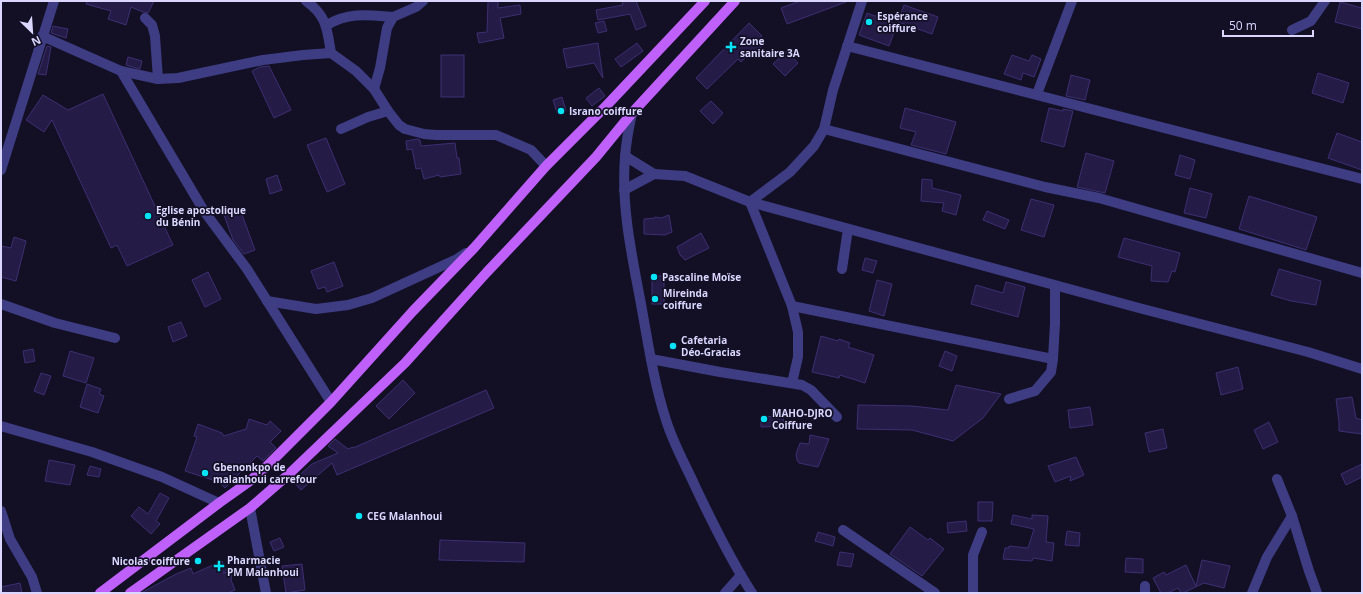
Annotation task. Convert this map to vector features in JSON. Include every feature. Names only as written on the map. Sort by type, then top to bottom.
[{"type":"main road","points":[[100,593],[250,481],[267,466],[331,402],[413,311],[474,248],[546,166],[607,105],[705,1]]},
{"type":"main road","points":[[130,593],[250,508],[288,475],[405,363],[487,272],[596,156],[632,113],[735,1]]},
{"type":"street","points":[[1,170],[54,1]]},
{"type":"street","points":[[306,1],[318,11],[326,25],[331,53]]},
{"type":"street","points":[[326,25],[337,19],[354,15],[393,17],[416,7],[423,1]]},
{"type":"street","points":[[750,202],[790,172],[814,146],[824,129],[833,90],[862,1]]},
{"type":"street","points":[[1037,94],[1072,1]]},
{"type":"street","points":[[1292,30],[1310,21],[1325,1]]},
{"type":"street","points":[[374,89],[388,28],[393,17]]},
{"type":"street","points":[[145,18],[152,25],[155,36],[158,79]]},
{"type":"street","points":[[42,36],[121,71],[158,79],[178,78],[263,60],[331,53],[356,71],[374,89],[388,111],[399,125],[405,129],[424,134],[496,135],[532,150],[546,166]]},
{"type":"street","points":[[847,46],[1362,179]]},
{"type":"street","points":[[121,71],[204,211],[247,269],[331,402]]},
{"type":"street","points":[[341,129],[368,117],[388,111]]},
{"type":"street","points":[[632,113],[625,156],[624,190],[629,243],[651,359],[666,419],[673,439],[713,524],[741,576],[752,593]]},
{"type":"street","points":[[824,129],[1037,185],[1100,198],[1362,273]]},
{"type":"street","points":[[625,156],[654,174],[685,176],[750,202],[1055,286],[1308,352],[1362,369]]},
{"type":"street","points":[[624,190],[654,174]]},
{"type":"street","points":[[750,202],[792,306],[798,332],[798,357],[792,383]]},
{"type":"street","points":[[842,269],[848,229]]},
{"type":"street","points":[[267,301],[316,309],[348,305],[372,298],[457,259],[474,248]]},
{"type":"street","points":[[1009,399],[1035,391],[1051,372],[1055,323],[1055,286]]},
{"type":"street","points":[[1,304],[55,323],[115,338]]},
{"type":"street","points":[[792,306],[1053,359]]},
{"type":"street","points":[[651,359],[802,385],[811,390],[837,417]]},
{"type":"street","points":[[1,426],[92,452],[162,477],[219,503]]},
{"type":"street","points":[[1277,479],[1292,516],[1308,571],[1317,593]]},
{"type":"street","points":[[250,508],[266,593]]},
{"type":"street","points":[[1,511],[10,539],[32,577],[37,593]]},
{"type":"street","points":[[1252,593],[1267,557],[1292,516]]},
{"type":"street","points":[[842,530],[935,593]]},
{"type":"street","points":[[973,593],[973,555],[982,532]]},
{"type":"street","points":[[725,593],[741,576]]},
{"type":"building","points":[[87,1],[154,1],[148,13],[131,7],[126,25],[108,19],[111,11],[86,4]]},
{"type":"building","points":[[488,1],[498,1],[498,8],[520,5],[521,14],[500,18],[504,38],[479,43],[477,33],[487,32]]},
{"type":"building","points":[[622,1],[636,1],[646,26],[636,30],[630,14],[598,20],[596,10],[623,5]]},
{"type":"building","points":[[800,1],[846,2],[787,24],[781,8]]},
{"type":"building","points":[[1340,2],[1362,8],[1362,29],[1335,22]]},
{"type":"building","points":[[904,5],[938,17],[932,34],[898,22]]},
{"type":"building","points":[[867,13],[897,24],[889,46],[859,35]]},
{"type":"building","points":[[604,21],[607,31],[598,33],[595,23]]},
{"type":"building","points":[[749,23],[762,36],[758,40],[763,45],[752,55],[750,53],[741,62],[738,59],[707,89],[696,78]]},
{"type":"building","points":[[53,26],[68,29],[66,38],[51,33]]},
{"type":"building","points":[[598,43],[603,78],[594,63],[567,68],[563,49]]},
{"type":"building","points":[[637,43],[643,51],[621,67],[615,59]]},
{"type":"building","points":[[47,46],[51,47],[46,75],[38,74]]},
{"type":"building","points":[[787,51],[798,63],[785,76],[773,64]]},
{"type":"building","points":[[441,55],[464,55],[464,97],[441,97]]},
{"type":"building","points":[[1012,55],[1029,61],[1032,55],[1041,59],[1034,77],[1023,73],[1021,80],[1004,74]]},
{"type":"building","points":[[128,57],[142,61],[140,69],[126,65]]},
{"type":"building","points":[[269,66],[291,110],[274,118],[252,71],[260,67]]},
{"type":"building","points":[[1318,73],[1349,83],[1343,103],[1312,93]]},
{"type":"building","points":[[1071,75],[1090,80],[1085,100],[1066,96]]},
{"type":"building","points":[[599,88],[605,96],[592,106],[586,98]]},
{"type":"building","points":[[103,94],[173,245],[127,266],[117,245],[111,248],[52,120],[44,132],[26,120],[43,95],[68,110]]},
{"type":"building","points":[[562,97],[566,111],[557,113],[553,100]]},
{"type":"building","points":[[711,101],[723,113],[713,124],[700,111]]},
{"type":"building","points":[[905,108],[956,122],[946,154],[911,145],[916,132],[900,128]]},
{"type":"building","points":[[1049,108],[1063,111],[1063,109],[1073,111],[1064,147],[1041,141]]},
{"type":"building","points":[[1337,133],[1362,142],[1362,170],[1328,158]]},
{"type":"building","points":[[326,138],[345,184],[327,192],[307,145]]},
{"type":"building","points":[[420,140],[421,146],[455,143],[461,174],[440,177],[439,175],[424,179],[421,168],[416,169],[412,149],[407,150],[406,141]]},
{"type":"building","points":[[1086,153],[1114,161],[1105,193],[1077,187]]},
{"type":"building","points":[[1180,155],[1195,160],[1190,179],[1175,175]]},
{"type":"building","points":[[277,175],[282,190],[270,194],[266,179]]},
{"type":"building","points":[[922,179],[932,180],[932,188],[961,195],[956,215],[942,211],[944,203],[921,201]]},
{"type":"building","points":[[1190,188],[1212,194],[1206,218],[1184,213]]},
{"type":"building","points":[[1249,196],[1317,217],[1306,250],[1239,229]]},
{"type":"building","points":[[1031,199],[1054,205],[1044,237],[1021,230]]},
{"type":"building","points":[[240,209],[255,250],[244,254],[233,240],[224,215]]},
{"type":"building","points":[[987,211],[1009,220],[1005,229],[983,220]]},
{"type":"building","points":[[669,215],[672,232],[665,235],[644,234],[644,219],[655,217],[661,218]]},
{"type":"building","points":[[701,233],[709,248],[685,260],[680,255],[677,247]]},
{"type":"building","points":[[14,237],[26,241],[16,281],[1,277],[1,246],[11,248]]},
{"type":"building","points":[[1124,238],[1180,253],[1175,272],[1172,271],[1168,282],[1151,281],[1152,266],[1118,257]]},
{"type":"building","points":[[865,258],[877,261],[873,273],[862,270]]},
{"type":"building","points":[[334,262],[343,286],[327,292],[325,287],[318,289],[311,271]]},
{"type":"building","points":[[1279,269],[1321,281],[1316,305],[1291,301],[1271,295]]},
{"type":"building","points":[[208,272],[221,299],[205,307],[192,280]]},
{"type":"building","points":[[652,276],[664,276],[664,304],[652,304]]},
{"type":"building","points":[[877,280],[892,284],[884,316],[869,311]]},
{"type":"building","points":[[1006,282],[1025,287],[1018,317],[971,304],[976,285],[1003,293]]},
{"type":"building","points":[[181,322],[187,336],[173,342],[168,327]]},
{"type":"building","points":[[821,336],[838,341],[839,339],[850,343],[848,347],[874,355],[865,383],[840,375],[839,378],[812,372]]},
{"type":"building","points":[[33,349],[35,361],[25,363],[23,351]]},
{"type":"building","points":[[70,351],[94,358],[86,383],[63,376]]},
{"type":"building","points":[[945,351],[957,356],[952,371],[939,366]]},
{"type":"building","points":[[1238,367],[1243,389],[1221,395],[1216,373]]},
{"type":"building","points":[[41,373],[51,376],[44,395],[34,391]]},
{"type":"building","points":[[403,380],[415,393],[389,419],[376,406]]},
{"type":"building","points":[[87,384],[101,389],[99,394],[104,396],[98,413],[80,407]]},
{"type":"building","points":[[956,385],[1001,394],[983,418],[953,441],[912,430],[857,429],[858,405],[912,406],[948,410]]},
{"type":"building","points":[[486,390],[494,408],[337,475],[332,463],[301,490],[293,481],[312,464],[338,453],[328,446],[335,439],[348,449],[353,448]]},
{"type":"building","points":[[1352,397],[1356,418],[1362,420],[1362,434],[1339,431],[1336,399]]},
{"type":"building","points":[[1090,407],[1093,425],[1070,428],[1068,410]]},
{"type":"building","points":[[783,416],[784,426],[761,427],[761,417]]},
{"type":"building","points":[[249,419],[267,425],[270,421],[281,431],[270,442],[276,448],[263,461],[257,456],[225,488],[219,482],[185,471],[197,437],[194,436],[198,424],[222,433],[224,436],[246,429]]},
{"type":"building","points":[[1269,422],[1278,442],[1263,449],[1254,430]]},
{"type":"building","points":[[1163,429],[1167,448],[1149,452],[1145,433]]},
{"type":"building","points":[[810,435],[829,439],[818,467],[799,463],[797,460],[796,454],[800,443],[809,444]]},
{"type":"building","points":[[1076,457],[1084,475],[1070,481],[1071,476],[1055,482],[1048,466]]},
{"type":"building","points":[[49,460],[75,465],[70,485],[45,481]]},
{"type":"building","points":[[1362,464],[1362,477],[1346,485],[1341,474]]},
{"type":"building","points":[[90,466],[101,469],[99,477],[87,475]]},
{"type":"building","points":[[160,493],[169,498],[156,521],[160,524],[151,534],[131,516],[139,507],[148,514]]},
{"type":"building","points":[[978,502],[993,502],[992,521],[978,521]]},
{"type":"building","points":[[1013,515],[1032,519],[1032,515],[1048,516],[1046,542],[1054,543],[1052,561],[1033,558],[1032,561],[1003,559],[1005,548],[1009,548],[1009,546],[1028,548],[1034,529],[1011,524]]},
{"type":"building","points":[[966,521],[967,531],[948,533],[947,523]]},
{"type":"building","points":[[910,527],[928,540],[930,538],[944,549],[922,576],[890,554]]},
{"type":"building","points":[[1067,531],[1080,533],[1079,546],[1065,545]]},
{"type":"building","points":[[818,532],[835,537],[833,546],[815,541]]},
{"type":"building","points":[[280,538],[284,547],[274,551],[270,542]]},
{"type":"building","points":[[440,540],[525,543],[524,562],[439,560]]},
{"type":"building","points":[[840,552],[854,554],[851,567],[837,565]]},
{"type":"building","points":[[1126,558],[1143,559],[1143,573],[1125,572]]},
{"type":"building","points":[[1202,560],[1230,566],[1224,588],[1204,583],[1183,593],[1181,593],[1178,588],[1168,593],[1161,593],[1153,578],[1164,572],[1166,575],[1186,565],[1196,586]]},
{"type":"building","points":[[222,561],[227,572],[223,573],[232,572],[231,580],[235,590],[228,593],[141,593],[176,574],[191,568],[193,574]]},
{"type":"building","points":[[302,564],[305,590],[286,593],[282,566]]},
{"type":"building","points":[[20,583],[22,593],[1,593],[1,587]]},
{"type":"place","name":"Espérance coiffure","points":[[869,22]]},
{"type":"place","name":"Zone sanitaire 3A","points":[[731,47]]},
{"type":"place","name":"Israno coiffure","points":[[561,111]]},
{"type":"place","name":"Eglise apostolique du Bénin","points":[[148,216]]},
{"type":"place","name":"Pascaline Moïse","points":[[654,277]]},
{"type":"place","name":"Mireinda coiffure","points":[[655,299]]},
{"type":"place","name":"Cafetaria Déo-Gracias","points":[[673,346]]},
{"type":"place","name":"MAHO-DJRO Coiffure","points":[[764,419]]},
{"type":"place","name":"Gbenonkpo de malanhoui carrefour","points":[[205,473]]},
{"type":"place","name":"CEG Malanhoui","points":[[359,516]]},
{"type":"place","name":"Nicolas coiffure","points":[[198,561]]},
{"type":"place","name":"Pharmacie PM Malanhoui","points":[[219,566]]}]
